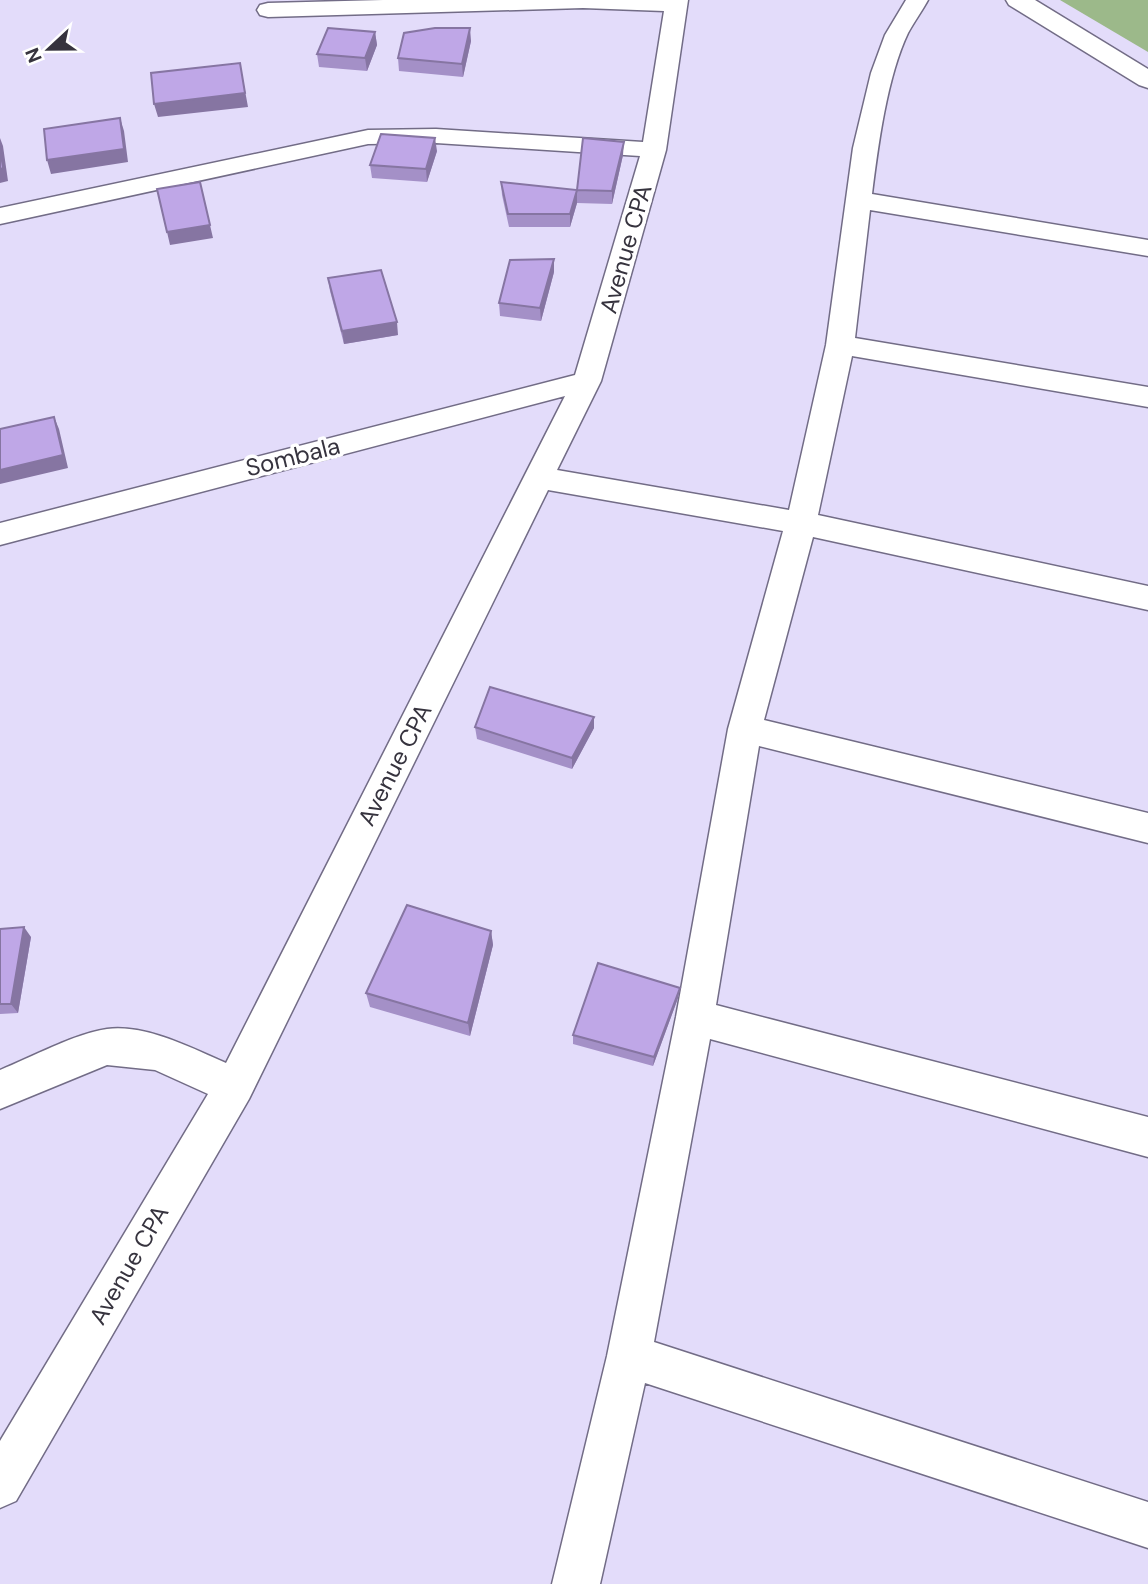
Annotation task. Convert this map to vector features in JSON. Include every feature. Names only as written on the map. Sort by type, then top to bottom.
[{"type":"street","points":[[576,1584],[629,1356],[695,1017],[746,729],[801,523],[840,345],[865,148],[883,73],[896,35],[917,0]]},
{"type":"street","points":[[1018,0],[1148,80]]},
{"type":"street","points":[[268,10],[583,1],[677,2]]},
{"type":"street","name":"Avenue CPA","points":[[0,1485],[235,1086],[587,381],[654,150],[677,2]]},
{"type":"street","points":[[0,216],[368,136],[436,136],[654,150]]},
{"type":"street","points":[[858,200],[1148,248]]},
{"type":"street","points":[[840,345],[1148,397]]},
{"type":"street","name":"Sombala","points":[[0,534],[587,381]]},
{"type":"street","points":[[539,478],[801,523],[1148,598]]},
{"type":"street","points":[[746,729],[1148,828]]},
{"type":"street","points":[[695,1017],[1148,1137]]},
{"type":"street","points":[[0,1090],[73,1058],[107,1047],[156,1052],[235,1086]]},
{"type":"street","points":[[629,1356],[1148,1525]]},
{"type":"green space","points":[[1060,0],[1148,0],[1148,52]]},
{"type":"building","points":[[328,28],[375,32],[365,58],[317,54]]},
{"type":"building","points":[[435,28],[470,28],[462,64],[398,58],[404,33]]},
{"type":"building","points":[[240,63],[245,93],[154,104],[151,73]]},
{"type":"building","points":[[120,118],[124,149],[47,160],[44,129]]},
{"type":"building","points":[[381,134],[435,138],[426,169],[370,165]]},
{"type":"building","points":[[583,138],[624,142],[612,191],[577,190]]},
{"type":"building","points":[[0,147],[3,168],[0,169]]},
{"type":"building","points":[[200,182],[210,225],[167,232],[157,189]]},
{"type":"building","points":[[501,182],[577,190],[570,214],[508,214]]},
{"type":"building","points":[[554,259],[540,308],[499,303],[510,260]]},
{"type":"building","points":[[381,270],[397,322],[342,331],[328,278]]},
{"type":"building","points":[[54,417],[63,455],[0,470],[0,429]]},
{"type":"building","points":[[490,687],[594,717],[572,758],[475,727]]},
{"type":"building","points":[[407,905],[491,931],[468,1023],[366,993]]},
{"type":"building","points":[[24,927],[11,1004],[0,1004],[0,929]]},
{"type":"building","points":[[598,963],[680,988],[654,1057],[573,1035]]}]
